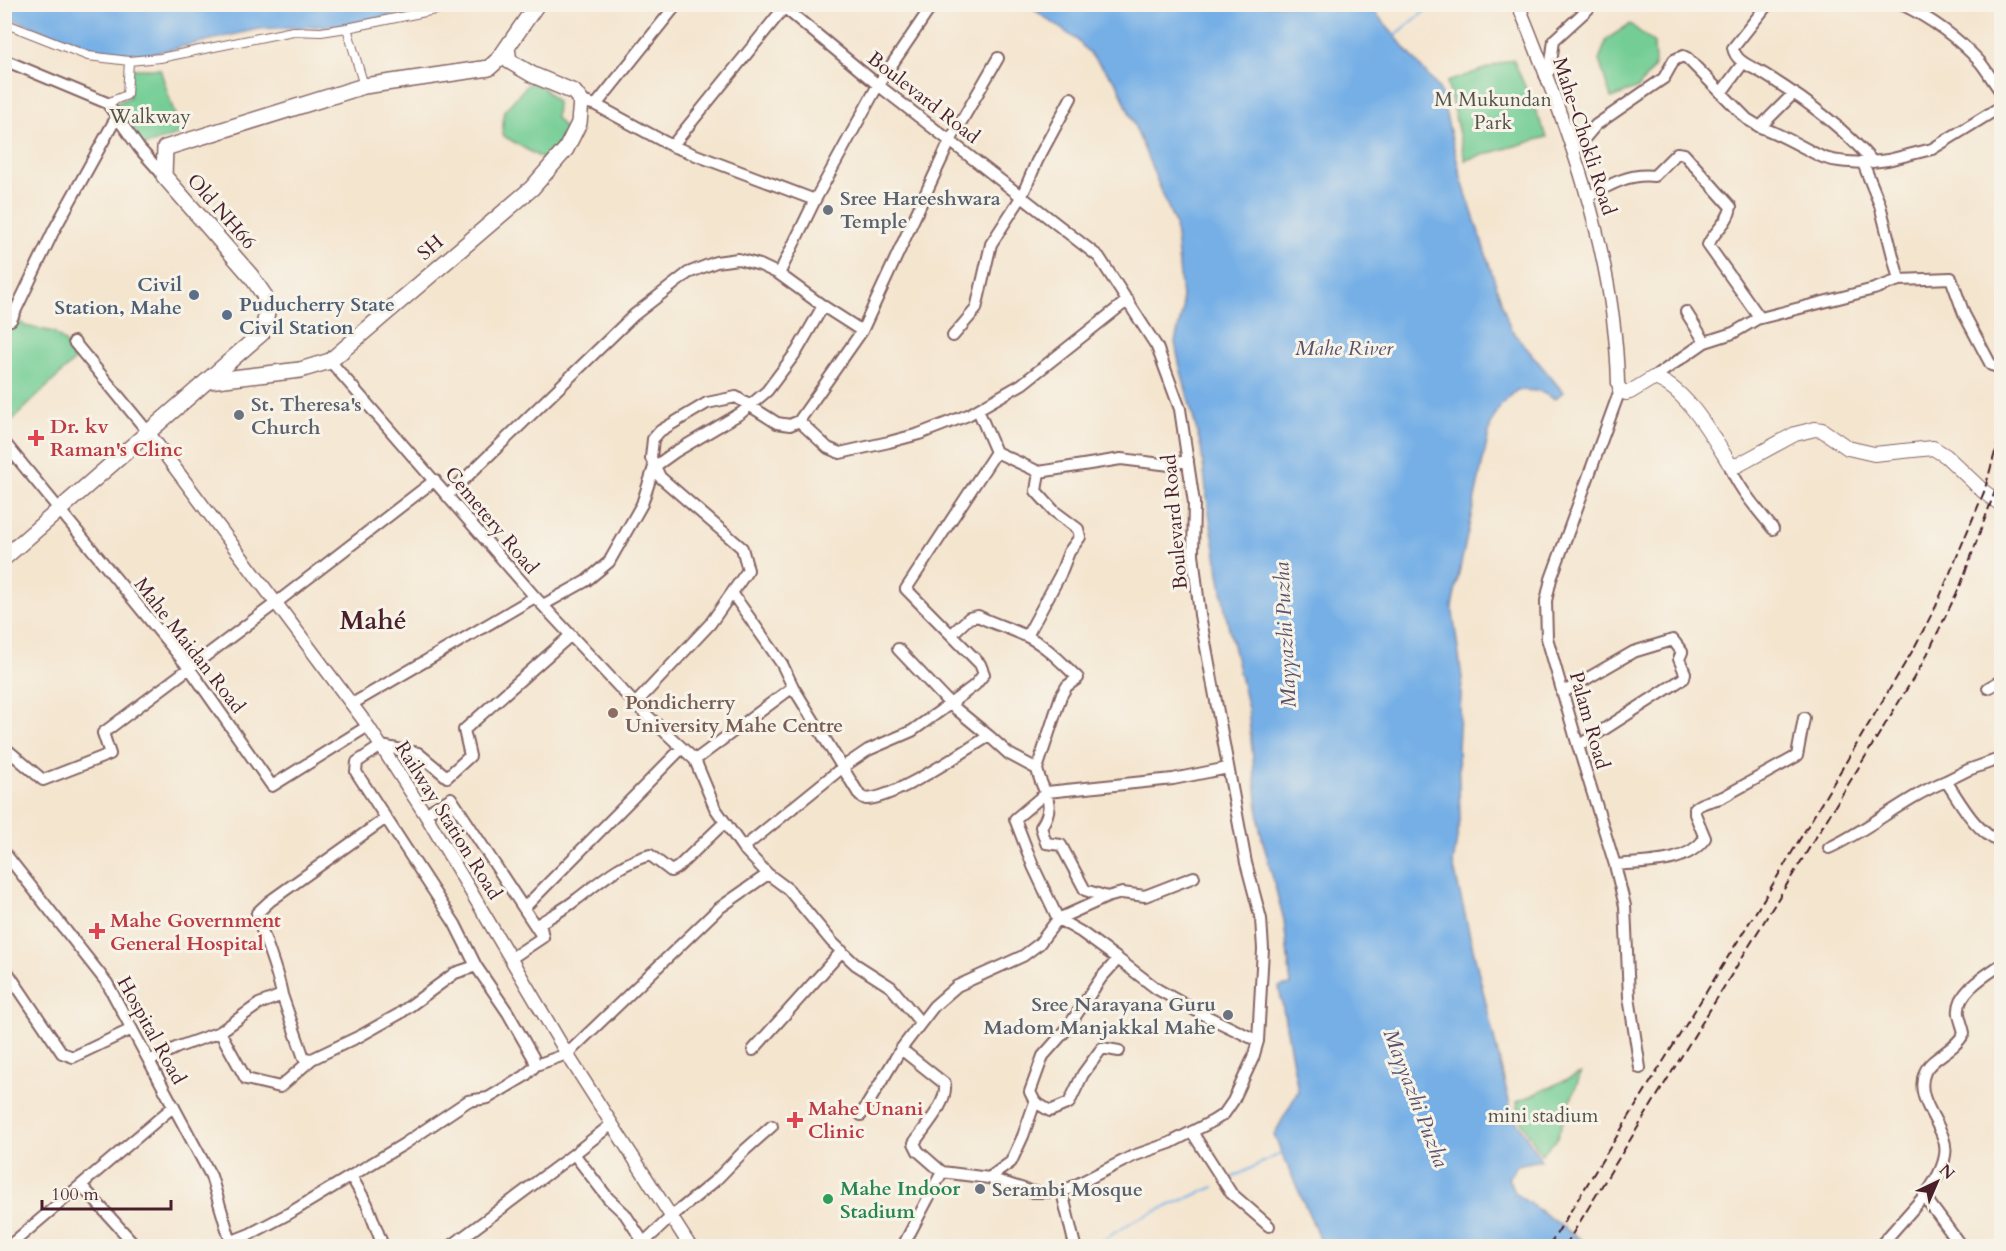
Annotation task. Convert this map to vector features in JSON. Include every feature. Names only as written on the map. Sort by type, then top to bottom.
[{"type":"main road","points":[[489,68],[507,48],[535,5]]},
{"type":"main road","points":[[507,48],[509,61],[533,75],[573,92],[580,101]]},
{"type":"main road","points":[[165,148],[364,86],[489,68],[533,75]]},
{"type":"main road","name":"SH","points":[[208,381],[300,370],[330,361],[532,188],[566,149],[579,123],[580,101]]},
{"type":"main road","name":"Old NH66","points":[[4,558],[262,333],[267,313],[264,295],[251,276],[164,176],[165,148]]},
{"type":"main road","points":[[1620,390],[1630,392],[1653,378],[1670,384],[1707,426],[1732,465],[1738,465],[1795,434],[1815,429],[1822,430],[1848,448],[1874,454],[1933,448],[1946,456],[2001,505]]},
{"type":"street","points":[[4,23],[88,56],[129,61],[160,58],[293,31],[321,32],[347,28],[464,4]]},
{"type":"street","points":[[596,105],[677,4]]},
{"type":"street","points":[[779,274],[815,200],[878,85],[933,4]]},
{"type":"street","name":"Mahe-Chokli Road","points":[[1518,4],[1588,197],[1613,320],[1620,390]]},
{"type":"street","points":[[1768,4],[1733,48],[1734,53],[1743,63],[1763,73],[1817,110],[1868,163],[1899,280]]},
{"type":"street","points":[[1900,4],[1957,40],[1980,63],[2001,93]]},
{"type":"street","points":[[672,146],[784,6]]},
{"type":"street","name":"Boulevard Road","points":[[784,6],[878,85],[1099,257],[1157,347],[1180,409],[1194,503],[1193,554],[1200,615],[1246,863],[1261,919],[1263,948],[1258,1041],[1253,1058],[1233,1101],[1218,1118],[1170,1143],[1133,1156],[1062,1192]]},
{"type":"street","points":[[1545,75],[1550,70],[1554,40],[1589,6]]},
{"type":"street","points":[[347,28],[364,86]]},
{"type":"street","points":[[1573,152],[1596,125],[1664,78],[1674,60],[1683,56],[1748,119],[1821,156],[1842,162],[1868,163],[1932,149],[2001,106]]},
{"type":"street","points":[[635,704],[710,624],[748,570],[742,548],[660,477],[651,458],[653,439],[660,432],[707,404],[736,397],[777,423],[790,426],[799,421],[862,331],[951,141],[998,58]]},
{"type":"street","points":[[4,60],[107,103],[164,176]]},
{"type":"street","points":[[107,103],[127,95],[129,61]]},
{"type":"street","points":[[1722,93],[1743,63]]},
{"type":"street","points":[[1760,127],[1794,93]]},
{"type":"street","points":[[953,336],[976,309],[991,244],[1022,196],[1037,161],[1071,98]]},
{"type":"street","points":[[580,101],[596,105],[672,146],[815,200]]},
{"type":"street","points":[[11,320],[54,230],[117,118]]},
{"type":"street","points":[[147,157],[165,148]]},
{"type":"street","points":[[1588,197],[1626,178],[1654,176],[1677,153],[1684,154],[1731,207],[1730,213],[1711,237],[1708,245],[1760,318]]},
{"type":"street","points":[[448,495],[634,315],[688,273],[716,262],[738,259],[760,265],[779,274],[862,331]]},
{"type":"street","points":[[1653,378],[1705,342],[1733,333],[1760,318],[1874,289],[1899,280],[1951,278],[1964,314],[1991,365],[2001,368]]},
{"type":"street","points":[[799,421],[828,448],[840,453],[919,434],[978,410],[1022,384],[1128,300]]},
{"type":"street","points":[[543,605],[586,581],[609,562],[642,504],[654,467],[741,413],[766,391],[783,372],[824,306]]},
{"type":"street","points":[[1686,312],[1705,342]]},
{"type":"street","points":[[74,342],[148,432]]},
{"type":"street","name":"Cemetery Road","points":[[330,361],[535,597],[352,704]]},
{"type":"street","name":"Palam Road","points":[[1620,390],[1559,555],[1546,601],[1547,638],[1615,865],[1625,906],[1629,997],[1640,1068]]},
{"type":"street","points":[[978,410],[996,452],[1039,472],[1121,459],[1170,465],[1188,460]]},
{"type":"street","name":"Railway Station Road","points":[[148,432],[368,726],[425,814],[567,1054],[690,1246]]},
{"type":"street","name":"Mahe Maidan Road","points":[[4,442],[190,669],[272,786],[368,726]]},
{"type":"street","points":[[743,848],[843,767],[880,744],[896,740],[912,731],[975,685],[984,674],[980,664],[906,589],[996,452]]},
{"type":"street","points":[[1729,463],[1731,470],[1773,529]]},
{"type":"street","points":[[1027,636],[1051,594],[1069,552],[1080,537],[1078,530],[1054,511],[1036,491],[1039,472]]},
{"type":"street","points":[[4,747],[43,780],[110,754],[103,733],[190,669],[435,480]]},
{"type":"street","points":[[732,593],[782,664],[793,687],[860,796],[871,799],[884,795],[989,736]]},
{"type":"street","points":[[535,597],[635,704],[695,760],[715,808],[743,848],[768,874],[788,889],[855,964],[891,987],[920,1022]]},
{"type":"street","points":[[952,634],[969,618],[978,616],[997,626],[1027,636],[1078,678],[1067,686],[1061,696],[1037,769],[1047,792],[1049,815],[1041,827],[1046,843],[1060,845],[1085,890],[1107,897]]},
{"type":"street","points":[[536,1065],[508,1013],[476,966],[455,924],[356,772],[357,762],[381,746],[418,753],[447,777],[470,756],[464,730],[571,635]]},
{"type":"street","points":[[1562,693],[1632,652],[1673,640],[1682,652],[1679,659],[1685,673],[1684,678],[1578,746]]},
{"type":"street","points":[[898,649],[950,704],[1009,754],[1037,769]]},
{"type":"street","points":[[1988,688],[2001,680]]},
{"type":"street","points":[[695,760],[793,687]]},
{"type":"street","points":[[1615,865],[1675,859],[1701,845],[1705,838],[1695,814],[1695,808],[1703,802],[1712,802],[1723,797],[1797,756],[1804,718]]},
{"type":"street","points":[[524,908],[682,748]]},
{"type":"street","points":[[1829,848],[1852,837],[1931,787],[2001,758]]},
{"type":"street","points":[[1228,768],[1173,779],[1047,792],[1016,819],[1058,919],[1081,932],[1156,989],[1258,1041]]},
{"type":"street","points":[[1946,781],[1984,832],[2001,843]]},
{"type":"street","points":[[425,814],[451,798],[543,937]]},
{"type":"street","points":[[312,1059],[304,1058],[257,913],[270,901],[386,818]]},
{"type":"street","points":[[543,937],[540,922],[575,901],[604,877],[632,860],[650,855],[671,870],[678,867],[725,822]]},
{"type":"street","name":"Hospital Road","points":[[4,852],[107,983],[211,1176],[231,1244]]},
{"type":"street","points":[[231,1244],[288,1214],[351,1176],[468,1101],[489,1098],[525,1076],[536,1065],[567,1054],[718,909],[768,874]]},
{"type":"street","points":[[861,1115],[920,1022],[957,986],[1023,956],[1039,944],[1058,919],[1107,897],[1122,893],[1145,896],[1194,877]]},
{"type":"street","points":[[510,958],[543,937]]},
{"type":"street","points":[[753,1050],[842,951]]},
{"type":"street","points":[[1118,959],[1101,978],[1066,1030],[1043,1056],[1030,1092],[1035,1102],[1050,1111],[1069,1103],[1083,1074],[1102,1048],[1119,1051]]},
{"type":"street","points":[[1880,1246],[1937,1178],[1945,1155],[1942,1136],[1926,1103],[1923,1084],[1925,1071],[1954,1047],[1964,1033],[1959,1015],[1960,1003],[1964,995],[2001,964]]},
{"type":"street","points":[[220,1032],[246,1079],[280,1087],[312,1059],[399,1014],[455,973],[476,966]]},
{"type":"street","points":[[4,967],[63,1053],[73,1056],[132,1029]]},
{"type":"street","points":[[149,1061],[178,1047],[220,1032],[259,1004],[282,995]]},
{"type":"street","points":[[901,1049],[945,1083],[946,1092],[942,1102],[914,1143],[918,1152],[942,1172],[989,1178],[1033,1192],[1062,1192],[1075,1246]]},
{"type":"street","points":[[989,1178],[1011,1162],[1035,1102]]},
{"type":"street","points":[[9,1246],[174,1106]]},
{"type":"street","points":[[456,1245],[612,1124]]},
{"type":"street","points":[[574,1155],[608,1198],[625,1214],[642,1245],[671,1217],[716,1180],[772,1126]]},
{"type":"street","points":[[1192,1132],[1231,1193],[1269,1226]]},
{"type":"street","points":[[903,1246],[942,1172]]},
{"type":"street","points":[[351,1176],[367,1203],[383,1246]]},
{"type":"street","points":[[82,1185],[136,1246]]},
{"type":"street","points":[[1927,1192],[1930,1203],[1961,1246]]},
{"type":"green space","points":[[1630,24],[1654,43],[1655,66],[1638,88],[1611,98],[1599,60],[1607,39]]},
{"type":"green space","name":"M Mukundan Park","points":[[1513,59],[1547,137],[1465,160],[1447,82]]},
{"type":"green space","name":"Walkway","points":[[130,69],[160,69],[181,134],[143,146],[112,105],[130,97]]},
{"type":"green space","points":[[529,83],[541,86],[557,102],[556,118],[568,132],[546,161],[502,135],[504,111]]},
{"type":"green space","points":[[4,308],[25,326],[54,332],[79,356],[5,427]]},
{"type":"green space","name":"mini stadium","points":[[1581,1073],[1556,1140],[1541,1154],[1519,1118],[1517,1102]]},
{"type":"water","points":[[4,5],[441,5],[345,25],[258,29],[150,54],[126,54],[103,51],[63,39],[5,16]]},
{"type":"water","name":"Mahe River","points":[[1031,5],[1369,5],[1440,90],[1462,181],[1510,328],[1563,392],[1555,399],[1539,391],[1517,390],[1501,405],[1491,423],[1452,606],[1462,678],[1458,748],[1460,820],[1453,864],[1512,1114],[1541,1160],[1517,1165],[1508,1178],[1516,1194],[1590,1246],[1323,1246],[1274,1135],[1298,1091],[1279,987],[1291,985],[1284,920],[1260,830],[1248,709],[1226,615],[1201,447],[1175,342],[1183,309],[1175,224],[1117,83],[1077,40]]},
{"type":"waterway","points":[[1394,36],[1434,4]]},
{"type":"waterway","points":[[1229,1179],[1284,1152]]},
{"type":"waterway","points":[[1094,1246],[1135,1220],[1214,1187]]},
{"type":"railway","points":[[1549,1246],[1770,889],[1913,650],[1936,606],[1984,492],[2002,427]]},
{"type":"railway","points":[[1565,1246],[1924,661],[1961,584],[2002,472]]},
{"type":"place","name":"Sree Hareeshwara Temple","points":[[828,210]]},
{"type":"place","name":"Civil Station, Mahe","points":[[194,295]]},
{"type":"place","name":"Puducherry State Civil Station","points":[[227,315]]},
{"type":"place","name":"St. Theresa's Church","points":[[239,415]]},
{"type":"place","name":"Dr. kv Raman's Clinc","points":[[36,438]]},
{"type":"place","name":"Pondicherry University Mahe Centre","points":[[613,713]]},
{"type":"place","name":"Mahe Government General Hospital","points":[[97,931]]},
{"type":"place","name":"Sree Narayana Guru Madom Manjakkal Mahe","points":[[1228,1015]]},
{"type":"place","name":"Mahe Unani Clinic","points":[[795,1120]]},
{"type":"place","name":"Serambi Mosque","points":[[980,1189]]},
{"type":"place","name":"Mahe Indoor Stadium","points":[[828,1199]]},
{"type":"district","name":"Mahé","points":[[373,620]]},
{"type":"water label","name":"Mayyazhi Puzha","points":[[1285,635]]},
{"type":"water label","name":"Mayyazhi Puzha","points":[[1416,1098]]}]
